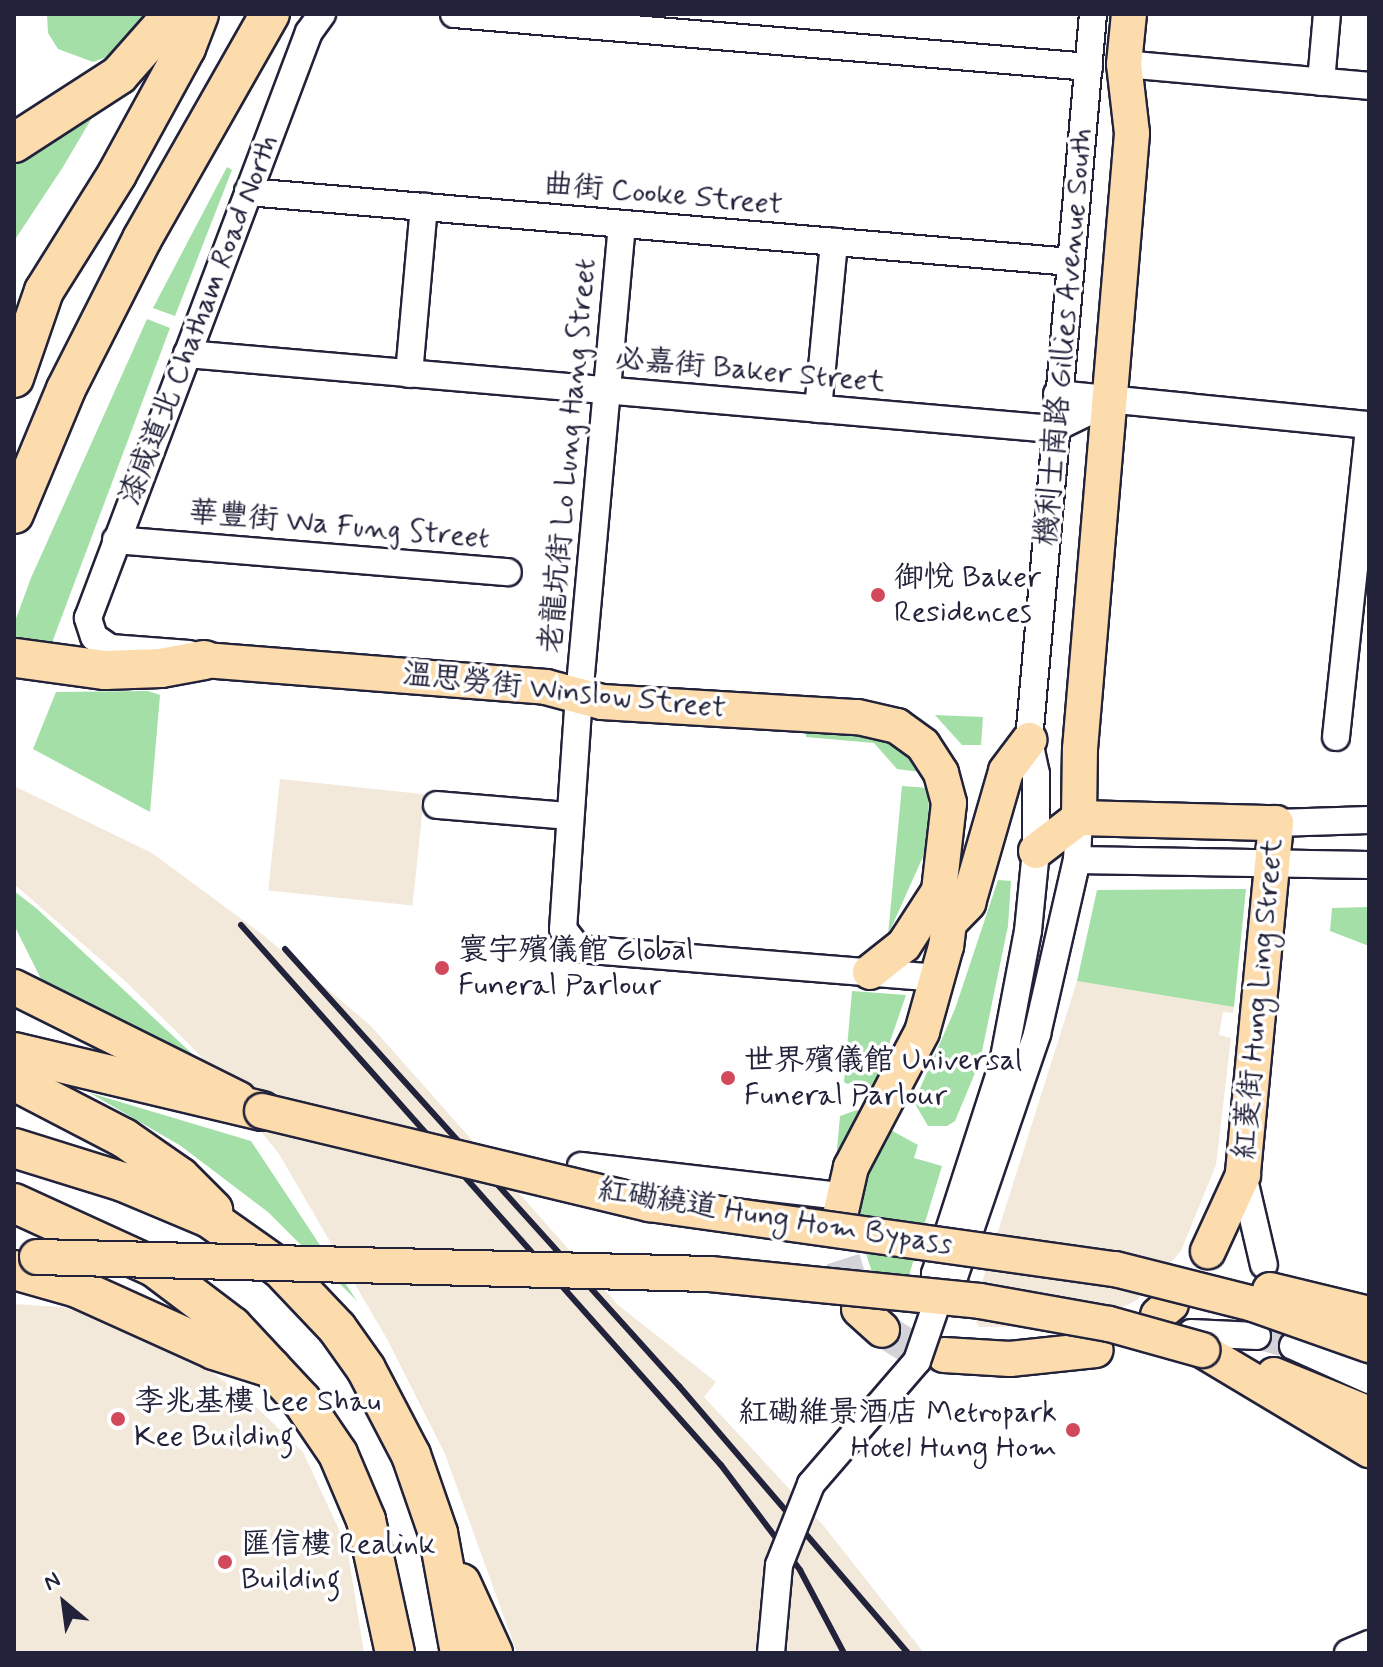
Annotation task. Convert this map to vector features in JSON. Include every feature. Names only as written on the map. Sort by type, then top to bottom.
[{"type":"highway","points":[[14,143],[119,75],[173,14]]},
{"type":"highway","points":[[14,323],[44,291],[124,160],[186,48],[199,14]]},
{"type":"highway","points":[[14,514],[66,389],[135,253],[270,14]]},
{"type":"highway","points":[[14,378],[44,291]]},
{"type":"highway","points":[[16,658],[105,670],[204,660]]},
{"type":"highway","points":[[16,1073],[262,1111]]},
{"type":"highway","points":[[16,1073],[161,1162],[233,1233],[306,1295],[366,1369],[411,1455],[438,1533],[493,1653]]},
{"type":"highway","points":[[14,1148],[97,1173],[233,1233]]},
{"type":"highway","points":[[14,1203],[154,1267],[215,1312],[274,1369],[319,1426],[354,1489],[378,1559],[395,1653]]},
{"type":"highway","points":[[20,1262],[153,1318],[214,1350],[274,1369]]},
{"type":"highway","points":[[14,1287],[77,1288]]},
{"type":"highway","points":[[438,1533],[460,1653]]},
{"type":"main road","name":"機利士南路 Gillies Avenue South","points":[[1079,818],[1080,749],[1132,133],[1124,64],[1129,14]]},
{"type":"main road","name":"溫思勞街 Winslow Street","points":[[204,660],[546,687],[602,702],[858,717],[897,726],[923,745],[946,787],[949,819],[939,891],[949,923]]},
{"type":"main road","points":[[841,1204],[922,1032],[938,978],[949,923],[968,903],[1006,771],[1029,740]]},
{"type":"main road","points":[[1036,851],[1079,818],[1276,823]]},
{"type":"main road","name":"紅菱街 Hung Ling Street","points":[[1208,1251],[1243,1175],[1276,823]]},
{"type":"main road","points":[[870,972],[904,945],[939,891]]},
{"type":"main road","name":"紅磡繞道 Hung Hom Bypass","points":[[14,987],[163,1057],[262,1111],[650,1204],[1115,1269],[1253,1304],[1369,1345]]},
{"type":"main road","name":"紅磡繞道 Hung Hom Bypass","points":[[20,1262],[710,1274],[980,1301],[1197,1342],[1349,1401],[1369,1414]]},
{"type":"main road","points":[[1115,1269],[1252,1287],[1369,1314]]},
{"type":"main road","points":[[1197,1342],[1369,1450]]},
{"type":"main road","points":[[944,1355],[1010,1359],[1096,1350]]},
{"type":"street","points":[[454,14],[1089,67]]},
{"type":"street","name":"機利士南路 Gillies Avenue South","points":[[993,1132],[1018,998],[1036,851],[1036,774],[1029,740],[1053,429],[1093,14]]},
{"type":"street","points":[[1321,82],[1327,14]]},
{"type":"street","name":"漆咸道北 Chatham Road North","points":[[91,609],[248,192],[316,23]]},
{"type":"street","points":[[1124,64],[1369,86]]},
{"type":"street","name":"曲街 Cooke Street","points":[[248,192],[1071,262]]},
{"type":"street","points":[[409,374],[424,207]]},
{"type":"street","name":"老龍坑街 Lo Lung Hang Street","points":[[622,224],[579,695],[563,929],[578,948],[938,978]]},
{"type":"street","points":[[818,409],[834,242]]},
{"type":"street","name":"必嘉街 Baker Street","points":[[187,354],[1053,429]]},
{"type":"street","points":[[1057,394],[1369,426],[1336,737]]},
{"type":"street","points":[[1053,429],[1111,401]]},
{"type":"street","name":"華豐街 Wa Fung Street","points":[[116,540],[508,572]]},
{"type":"street","name":"溫思勞街 Winslow Street","points":[[91,609],[89,628],[100,644],[174,651],[204,660]]},
{"type":"street","points":[[437,805],[569,816]]},
{"type":"street","points":[[771,1653],[779,1565],[811,1484],[917,1361],[937,1303],[954,1277],[993,1132],[1037,1034],[1077,860],[1079,818]]},
{"type":"street","points":[[1276,823],[1369,820]]},
{"type":"street","points":[[1077,860],[1369,865]]},
{"type":"street","points":[[581,1166],[841,1204]]},
{"type":"street","points":[[1243,1175],[1264,1265]]},
{"type":"street","points":[[1197,1342],[1257,1336]]},
{"type":"street","points":[[1293,1346],[1328,1359],[1369,1380]]},
{"type":"street","points":[[1348,1653],[1369,1644]]},
{"type":"shaded area","points":[[280,779],[424,794],[412,906],[268,890]]},
{"type":"shaded area","points":[[14,786],[152,853],[263,935],[370,1025],[618,1305],[716,1382],[704,1397],[823,1525],[924,1653],[517,1653],[445,1454],[387,1339],[279,1154],[196,1051],[124,980],[14,884]]},
{"type":"shaded area","points":[[1077,981],[1234,1007],[1233,1013],[1223,1012],[1219,1035],[1231,1038],[1216,1165],[1181,1251],[1137,1300],[1102,1317],[1068,1326],[979,1327],[972,1314]]},
{"type":"shaded area","points":[[14,1304],[62,1307],[125,1325],[197,1361],[249,1400],[303,1452],[347,1547],[364,1653],[14,1653]]},
{"type":"green space","points":[[47,14],[153,14],[118,53],[93,62],[58,49],[48,33]]},
{"type":"green space","points":[[89,113],[93,116],[14,241],[14,160]]},
{"type":"green space","points":[[227,167],[232,170],[175,316],[153,308]]},
{"type":"green space","points":[[147,319],[170,328],[47,656],[14,649],[14,624],[31,578]]},
{"type":"green space","points":[[148,691],[160,695],[150,812],[33,749],[56,692]]},
{"type":"green space","points":[[935,715],[983,717],[981,745],[962,745]]},
{"type":"green space","points":[[806,731],[877,737],[898,747],[920,772],[897,769],[874,743],[806,737]]},
{"type":"green space","points":[[902,786],[928,788],[930,841],[888,935]]},
{"type":"green space","points":[[998,880],[1011,881],[1008,926],[980,1061],[955,1121],[947,1126],[928,1126],[914,1102],[955,1009]]},
{"type":"green space","points":[[1246,889],[1234,1007],[1077,981],[1097,890]]},
{"type":"green space","points":[[14,891],[202,1063],[45,987],[14,925]]},
{"type":"green space","points":[[1369,907],[1369,946],[1330,931],[1332,908]]},
{"type":"green space","points":[[852,991],[906,995],[871,1097],[844,1082]]},
{"type":"green space","points":[[90,1093],[251,1141],[357,1301],[268,1212],[181,1146]]},
{"type":"green space","points":[[857,1110],[862,1113],[836,1160],[840,1116]]},
{"type":"green space","points":[[887,1128],[918,1145],[914,1158],[942,1166],[901,1302],[877,1288],[858,1228],[868,1165]]},
{"type":"tunnel","points":[[841,1211],[843,1259],[859,1309]]},
{"type":"tunnel","points":[[882,1330],[920,1353],[944,1355]]},
{"type":"tunnel","points":[[1257,1336],[1293,1346]]},
{"type":"railway","points":[[241,925],[721,1465],[800,1570],[844,1653]]},
{"type":"railway","points":[[285,949],[679,1386],[908,1653]]},
{"type":"place","name":"御悅 Baker Residences","points":[[878,595]]},
{"type":"place","name":"寰宇殯儀館 Global Funeral Parlour","points":[[442,968]]},
{"type":"place","name":"世界殯儀館 Universal Funeral Parlour","points":[[728,1078]]},
{"type":"place","name":"李兆基樓 Lee Shau Kee Building","points":[[118,1419]]},
{"type":"place","name":"紅磡維景酒店 Metropark Hotel Hung Hom","points":[[1073,1430]]},
{"type":"place","name":"匯信樓 Realink Building","points":[[225,1562]]}]
